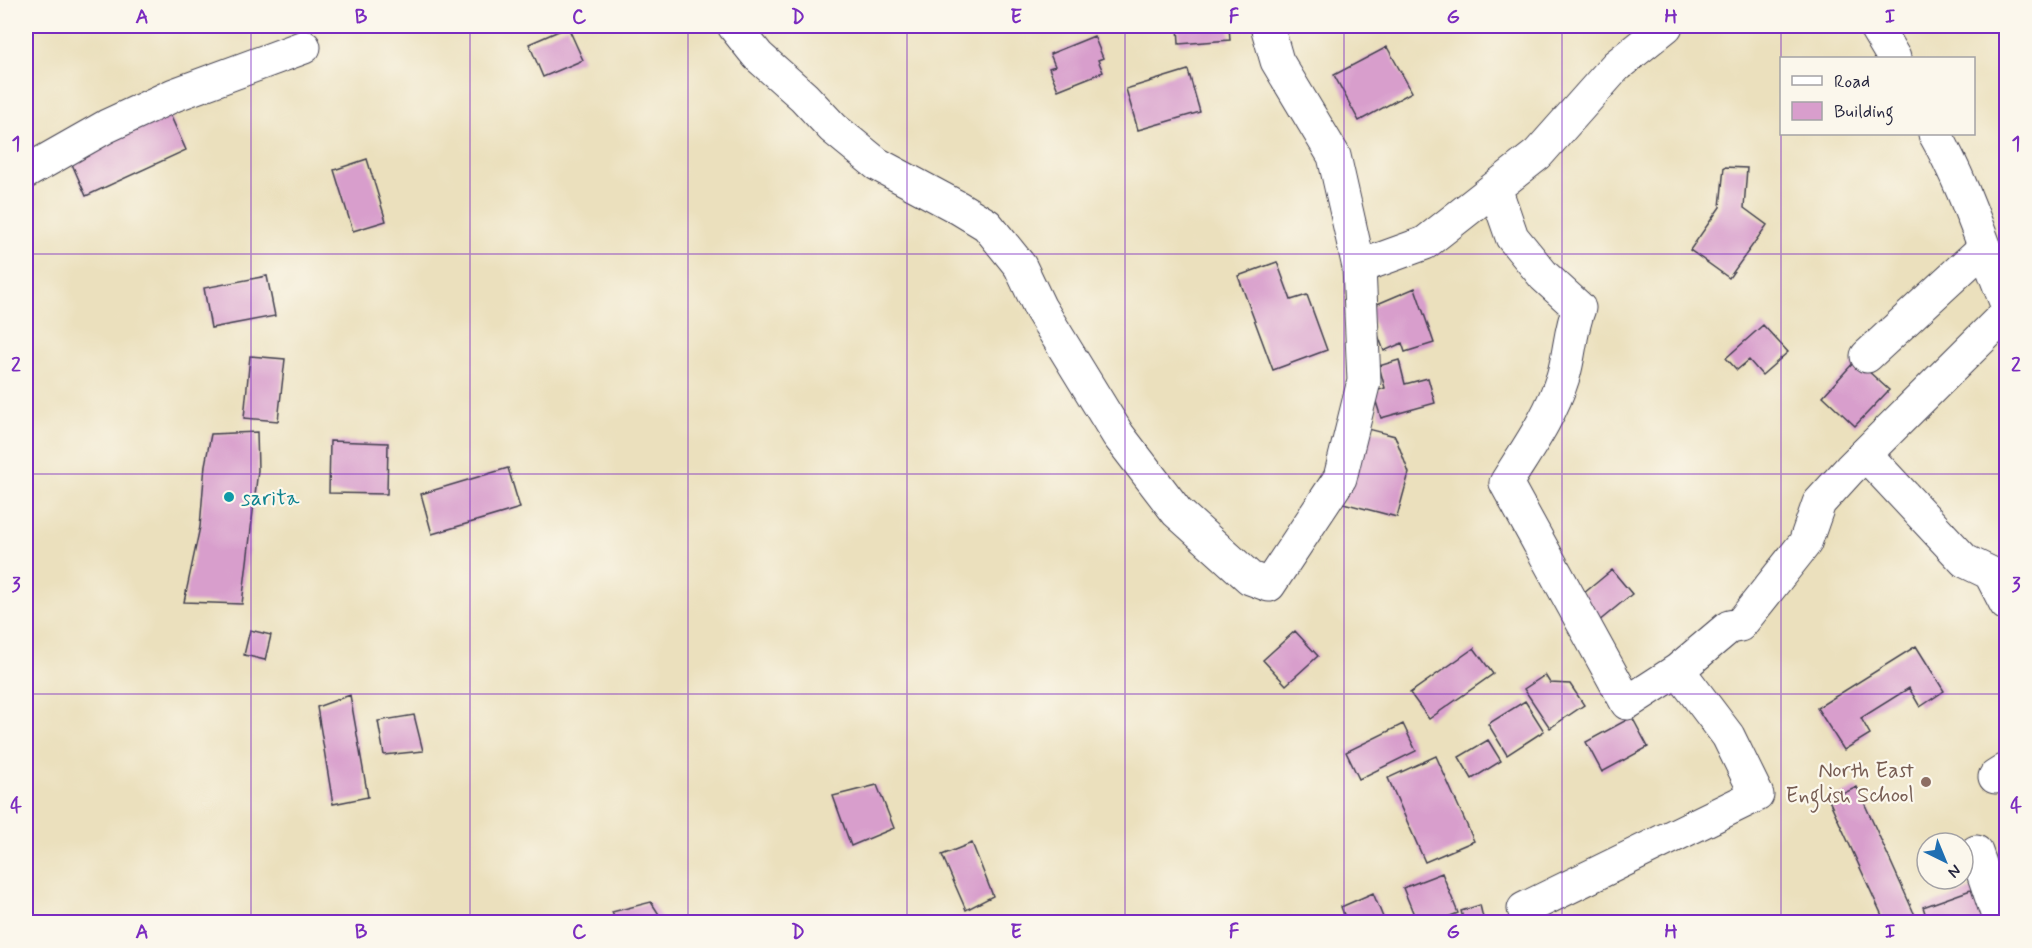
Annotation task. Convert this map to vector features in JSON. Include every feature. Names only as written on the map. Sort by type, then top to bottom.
[{"type":"street","points":[[734,26],[758,56],[804,97],[833,128],[877,164],[987,225],[1020,266],[1040,308],[1118,435],[1177,512],[1250,578],[1269,585],[1340,478],[1364,381],[1359,267],[1334,156],[1277,61],[1267,26]]},
{"type":"street","points":[[1359,267],[1425,243],[1538,154],[1616,66],[1666,26]]},
{"type":"street","points":[[1875,26],[1893,57]]},
{"type":"street","points":[[26,172],[106,126],[174,95],[304,47]]},
{"type":"street","points":[[1935,135],[1976,224],[1983,248],[2007,302]]},
{"type":"street","points":[[1495,188],[1512,237],[1544,276],[1579,308],[1573,322],[1563,376],[1544,423],[1506,483],[1627,703],[1678,670],[1729,627],[1740,625],[1804,543],[1819,503],[2007,314]]},
{"type":"street","points":[[1867,356],[1983,248]]},
{"type":"street","points":[[1866,454],[1965,561],[1990,573],[2007,604]]},
{"type":"street","points":[[1524,909],[1757,795],[1728,736],[1678,670]]},
{"type":"street","points":[[1976,852],[2001,922]]},
{"type":"building","points":[[1178,26],[1229,26],[1230,40],[1179,44]]},
{"type":"building","points":[[568,27],[583,60],[543,77],[529,44]]},
{"type":"building","points":[[1094,36],[1103,58],[1098,60],[1103,72],[1058,90],[1049,68],[1055,66],[1050,54]]},
{"type":"building","points":[[1387,47],[1412,92],[1359,121],[1334,75]]},
{"type":"building","points":[[1188,70],[1200,112],[1138,130],[1126,89]]},
{"type":"building","points":[[168,110],[186,150],[86,196],[68,155]]},
{"type":"building","points":[[367,159],[386,221],[353,231],[334,170]]},
{"type":"building","points":[[1724,167],[1747,168],[1744,208],[1767,225],[1729,278],[1690,250],[1720,207]]},
{"type":"building","points":[[1277,262],[1291,300],[1307,295],[1327,350],[1273,370],[1238,276]]},
{"type":"building","points":[[267,276],[275,316],[211,328],[204,288]]},
{"type":"building","points":[[1415,288],[1434,343],[1405,352],[1402,343],[1384,351],[1368,308]]},
{"type":"building","points":[[1763,325],[1788,352],[1762,375],[1749,360],[1737,370],[1726,358]]},
{"type":"building","points":[[250,356],[285,359],[278,421],[244,418]]},
{"type":"building","points":[[1399,360],[1405,384],[1428,378],[1435,403],[1381,418],[1373,392],[1385,388],[1379,366]]},
{"type":"building","points":[[1856,360],[1889,390],[1855,426],[1823,396]]},
{"type":"building","points":[[1364,428],[1395,436],[1409,473],[1397,517],[1343,503]]},
{"type":"building","points":[[257,432],[258,470],[242,604],[184,602],[200,527],[205,465],[211,434]]},
{"type":"building","points":[[330,441],[388,443],[387,494],[329,493]]},
{"type":"building","points":[[508,468],[520,508],[432,534],[421,494]]},
{"type":"building","points":[[1612,570],[1632,594],[1598,622],[1578,598]]},
{"type":"building","points":[[250,630],[271,635],[265,660],[244,655]]},
{"type":"building","points":[[1295,631],[1318,656],[1286,685],[1263,660]]},
{"type":"building","points":[[1916,646],[1944,691],[1920,707],[1909,688],[1861,718],[1870,734],[1844,750],[1817,708]]},
{"type":"building","points":[[1474,648],[1493,674],[1429,719],[1410,693]]},
{"type":"building","points":[[1545,675],[1550,683],[1570,684],[1584,705],[1550,728],[1524,689]]},
{"type":"building","points":[[350,695],[368,797],[333,804],[317,707]]},
{"type":"building","points":[[1525,701],[1544,731],[1507,755],[1488,724]]},
{"type":"building","points":[[414,715],[423,751],[384,755],[378,721]]},
{"type":"building","points":[[1632,717],[1648,747],[1602,772],[1586,742]]},
{"type":"building","points":[[1403,724],[1416,751],[1359,779],[1346,752]]},
{"type":"building","points":[[1488,740],[1501,761],[1472,779],[1459,757]]},
{"type":"building","points":[[1436,756],[1474,841],[1425,862],[1388,778]]},
{"type":"building","points":[[877,785],[894,828],[851,846],[833,796]]},
{"type":"building","points":[[1857,787],[1919,922],[1885,922],[1829,800]]},
{"type":"building","points":[[972,843],[993,896],[966,910],[942,855]]},
{"type":"building","points":[[1442,873],[1458,913],[1435,922],[1417,922],[1403,888]]},
{"type":"building","points":[[1982,886],[1995,922],[1928,922],[1923,907],[1968,891],[1975,891],[1975,888]]},
{"type":"building","points":[[1373,893],[1385,922],[1347,922],[1341,907]]},
{"type":"building","points":[[651,902],[664,922],[616,922],[612,912]]},
{"type":"building","points":[[1480,905],[1484,922],[1464,922],[1461,911]]},
{"type":"building","points":[[712,916],[715,922],[693,922]]},
{"type":"place","name":"sarita","points":[[229,497]]},
{"type":"place","name":"North East English School","points":[[1926,782]]}]
